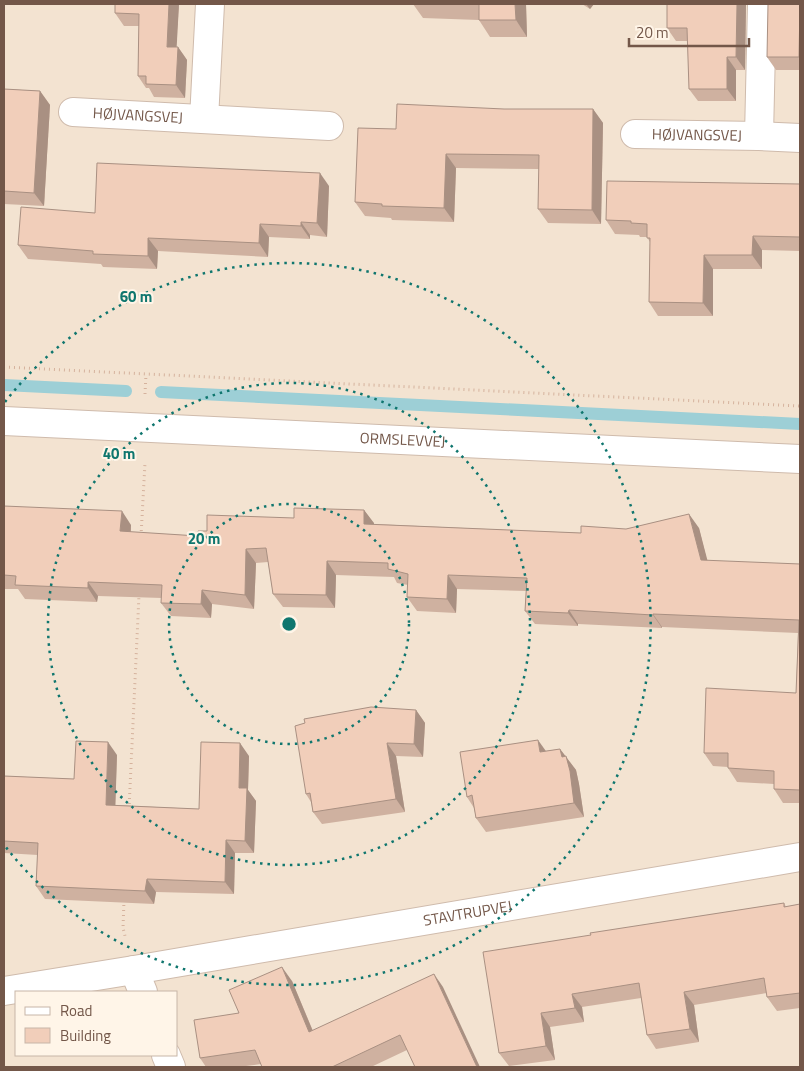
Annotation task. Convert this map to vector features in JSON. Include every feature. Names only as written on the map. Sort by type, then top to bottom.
[{"type":"street","name":"HØJVANGSVEJ","points":[[204,119],[210,4]]},
{"type":"street","name":"HØJVANGSVEJ","points":[[759,136],[762,4]]},
{"type":"street","name":"HØJVANGSVEJ","points":[[73,112],[330,126]]},
{"type":"street","name":"HØJVANGSVEJ","points":[[635,134],[800,138]]},
{"type":"street","name":"ORMSLEVVEJ","points":[[4,421],[800,459]]},
{"type":"street","name":"STAVTRUPVEJ","points":[[4,991],[138,981],[800,857]]},
{"type":"path","points":[[4,367],[800,406]]},
{"type":"path","points":[[142,536],[146,428]]},
{"type":"path","points":[[128,810],[139,595]]},
{"type":"path","points":[[124,898],[123,928],[138,981]]},
{"type":"shaded area","points":[[4,4],[800,4],[800,1067],[4,1067]]},
{"type":"building","points":[[115,4],[169,4],[167,47],[178,47],[176,85],[146,84],[146,76],[138,76],[139,14],[115,13]]},
{"type":"building","points":[[479,4],[515,4],[516,20],[479,20]]},
{"type":"building","points":[[667,4],[737,4],[736,57],[727,57],[727,89],[689,89],[687,28],[667,28]]},
{"type":"building","points":[[768,4],[800,4],[799,57],[767,57]]},
{"type":"building","points":[[4,89],[40,91],[34,193],[4,191]]},
{"type":"building","points":[[397,104],[504,109],[593,109],[592,210],[538,209],[539,155],[446,154],[444,208],[382,206],[382,204],[355,202],[358,128],[396,129]]},
{"type":"building","points":[[97,163],[320,173],[317,223],[301,222],[301,226],[260,224],[259,243],[148,238],[148,256],[93,254],[93,251],[18,245],[21,207],[95,213]]},
{"type":"building","points":[[607,181],[800,184],[800,237],[753,236],[752,255],[704,255],[703,303],[649,302],[650,238],[647,238],[647,224],[606,220]]},
{"type":"building","points":[[4,506],[122,511],[120,531],[198,536],[198,531],[207,531],[207,515],[294,518],[294,508],[364,510],[364,524],[581,533],[581,526],[626,529],[689,514],[701,560],[800,564],[800,790],[774,789],[774,771],[728,768],[728,753],[704,753],[706,688],[796,693],[799,620],[569,610],[568,613],[525,611],[527,578],[448,575],[447,599],[407,597],[408,574],[388,569],[388,563],[327,561],[326,595],[273,594],[266,548],[246,549],[245,595],[202,590],[201,604],[161,603],[162,585],[88,582],[88,588],[15,585],[16,576],[4,575]]},
{"type":"building","points":[[371,707],[416,710],[414,744],[387,743],[396,799],[313,812],[310,793],[306,794],[295,726],[305,723],[304,719]]},
{"type":"building","points":[[538,740],[540,752],[560,749],[562,757],[566,756],[574,803],[476,818],[472,795],[467,797],[460,752]]},
{"type":"building","points":[[76,741],[108,742],[106,805],[199,809],[201,742],[240,743],[239,788],[247,788],[245,841],[226,840],[225,882],[147,879],[145,891],[36,886],[38,843],[4,841],[4,776],[74,779]]},
{"type":"building","points":[[784,903],[784,907],[800,904],[800,993],[767,997],[764,978],[684,992],[690,1029],[647,1035],[639,983],[572,994],[575,1008],[541,1013],[546,1046],[499,1053],[483,952],[591,935],[590,933]]},
{"type":"building","points":[[282,967],[309,1032],[434,974],[477,1067],[415,1067],[400,1035],[332,1067],[262,1067],[255,1050],[200,1058],[194,1020],[239,1013],[229,990]]},
{"type":"waterway","points":[[4,385],[126,391]]},
{"type":"waterway","points":[[161,392],[800,424]]}]
